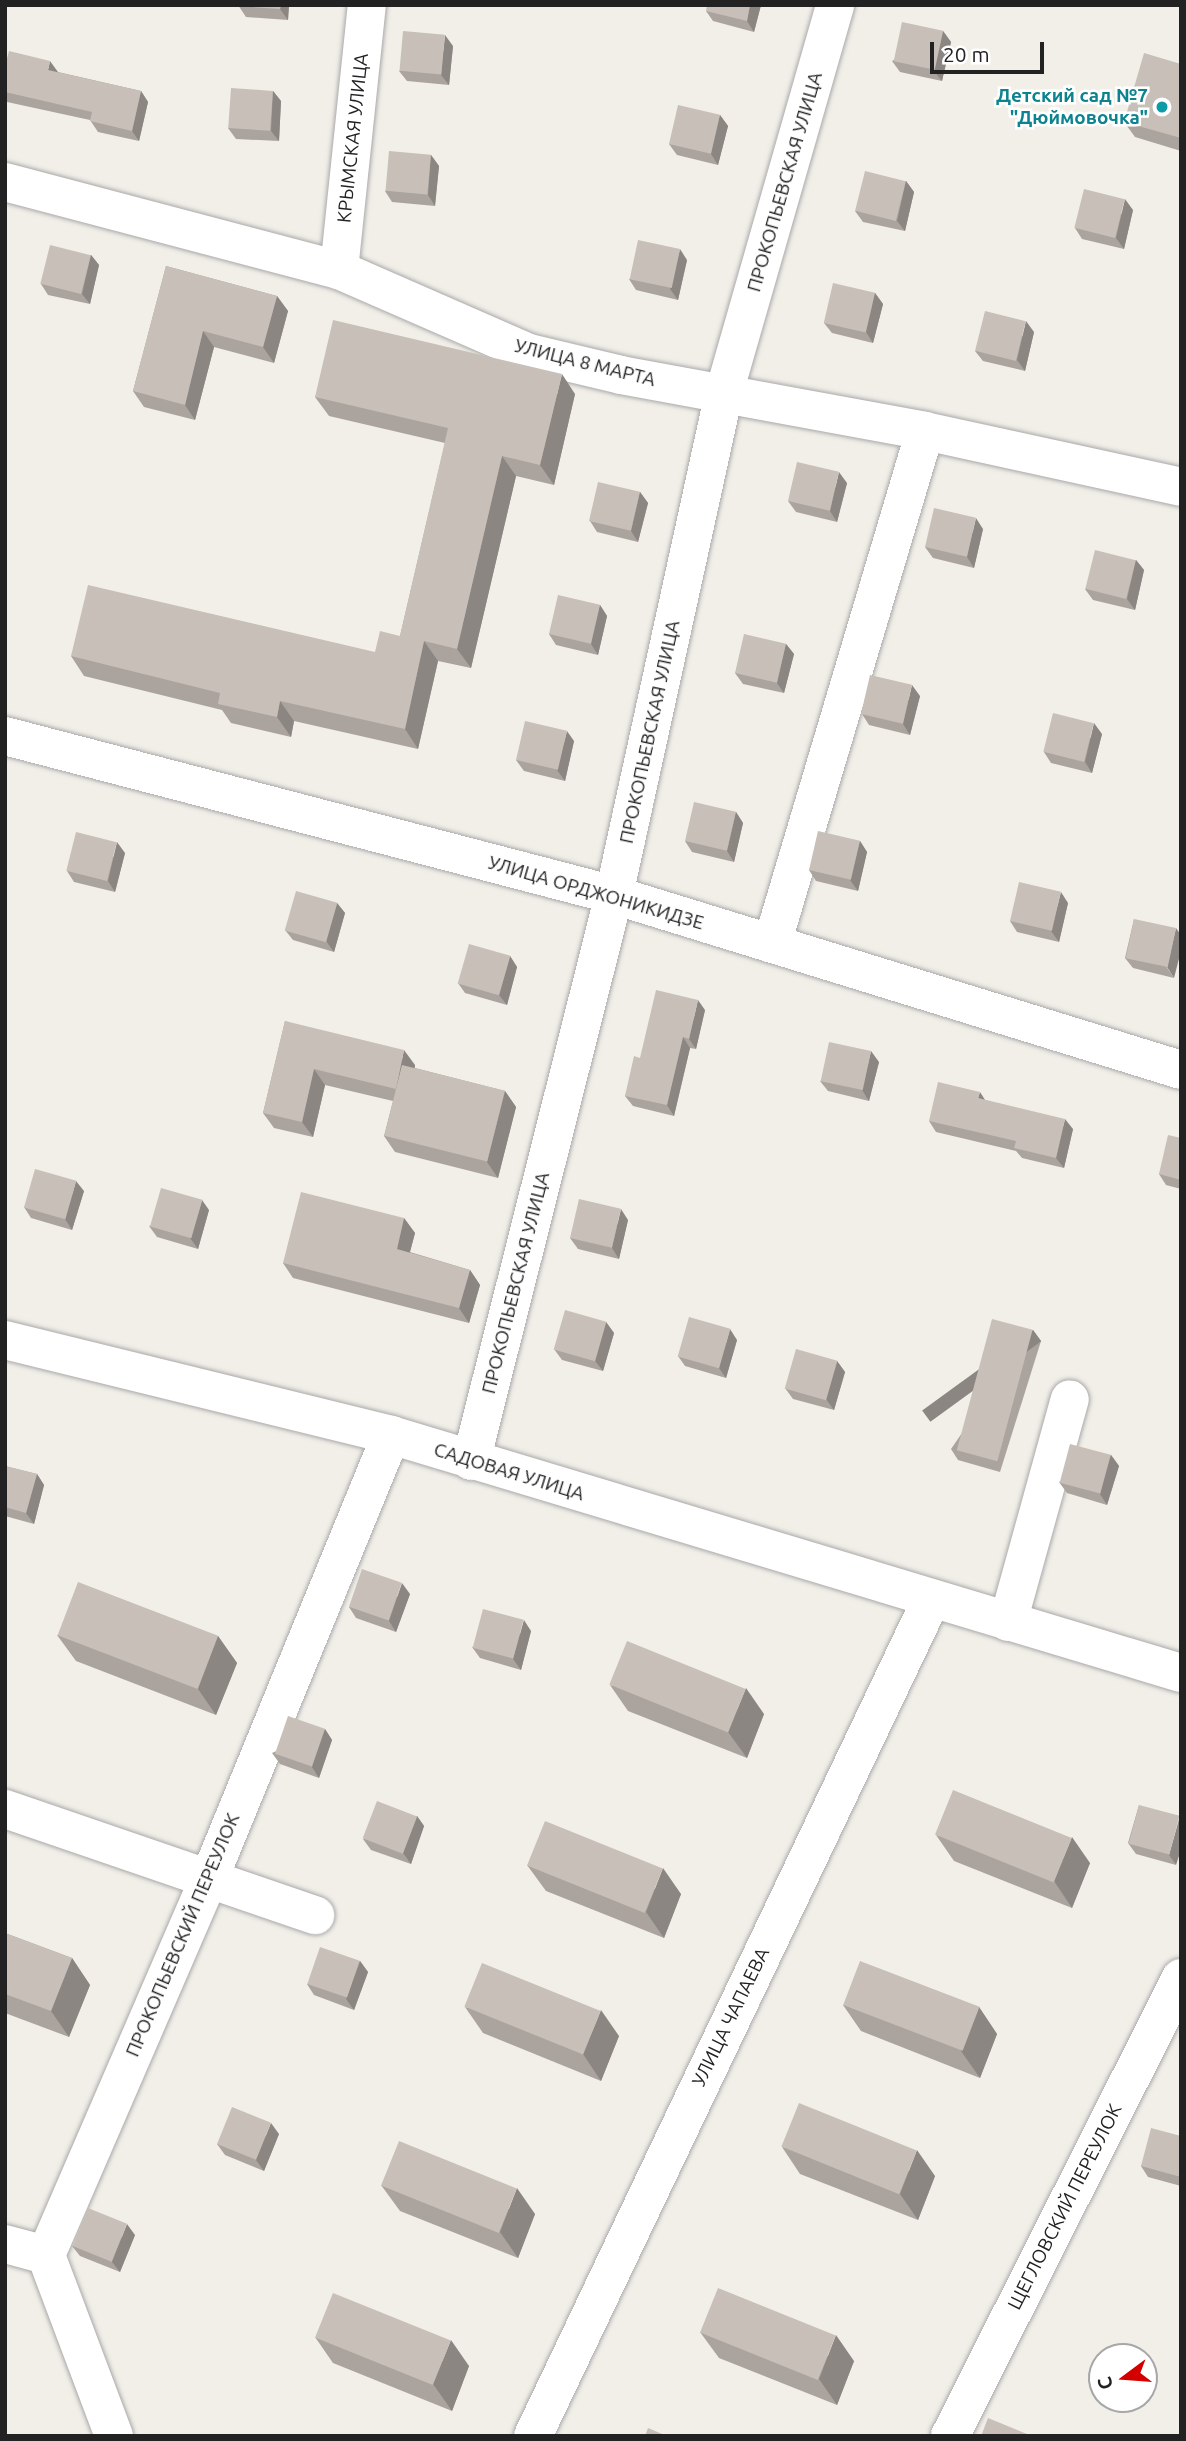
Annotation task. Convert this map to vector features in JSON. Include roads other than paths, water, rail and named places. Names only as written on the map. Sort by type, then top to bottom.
[{"type":"street","name":"КРЫМСКАЯ УЛИЦА","points":[[339,270],[367,5]]},
{"type":"street","name":"ПРОКОПЬЕВСКАЯ УЛИЦА","points":[[471,1461],[614,895],[724,393],[835,5]]},
{"type":"street","name":"УЛИЦА 8 МАРТА","points":[[5,182],[339,270],[529,353],[621,376],[925,431],[1181,487]]},
{"type":"street","points":[[772,944],[925,431]]},
{"type":"street","name":"УЛИЦА ОРДЖОНИКИДЗЕ","points":[[5,736],[614,895],[1181,1070]]},
{"type":"street","name":"САДОВАЯ УЛИЦА","points":[[5,1340],[391,1435],[931,1600],[1181,1673]]},
{"type":"street","points":[[1007,1622],[1070,1399]]},
{"type":"street","name":"ПРОКОПЬЕВСКИЙ ПЕРЕУЛОК","points":[[46,2255],[209,1878],[391,1435]]},
{"type":"street","name":"УЛИЦА ЧАПАЕВА","points":[[533,2436],[931,1600]]},
{"type":"street","points":[[5,1808],[315,1915]]},
{"type":"street","name":"ЩЕГЛОВСКИЙ ПЕРЕУЛОК","points":[[950,2436],[1181,1978]]},
{"type":"street","points":[[5,2244],[46,2255],[114,2436]]},
{"type":"place","name":"Детский сад №7 \"Дюймовочка\"","points":[[1162,107]]}]
